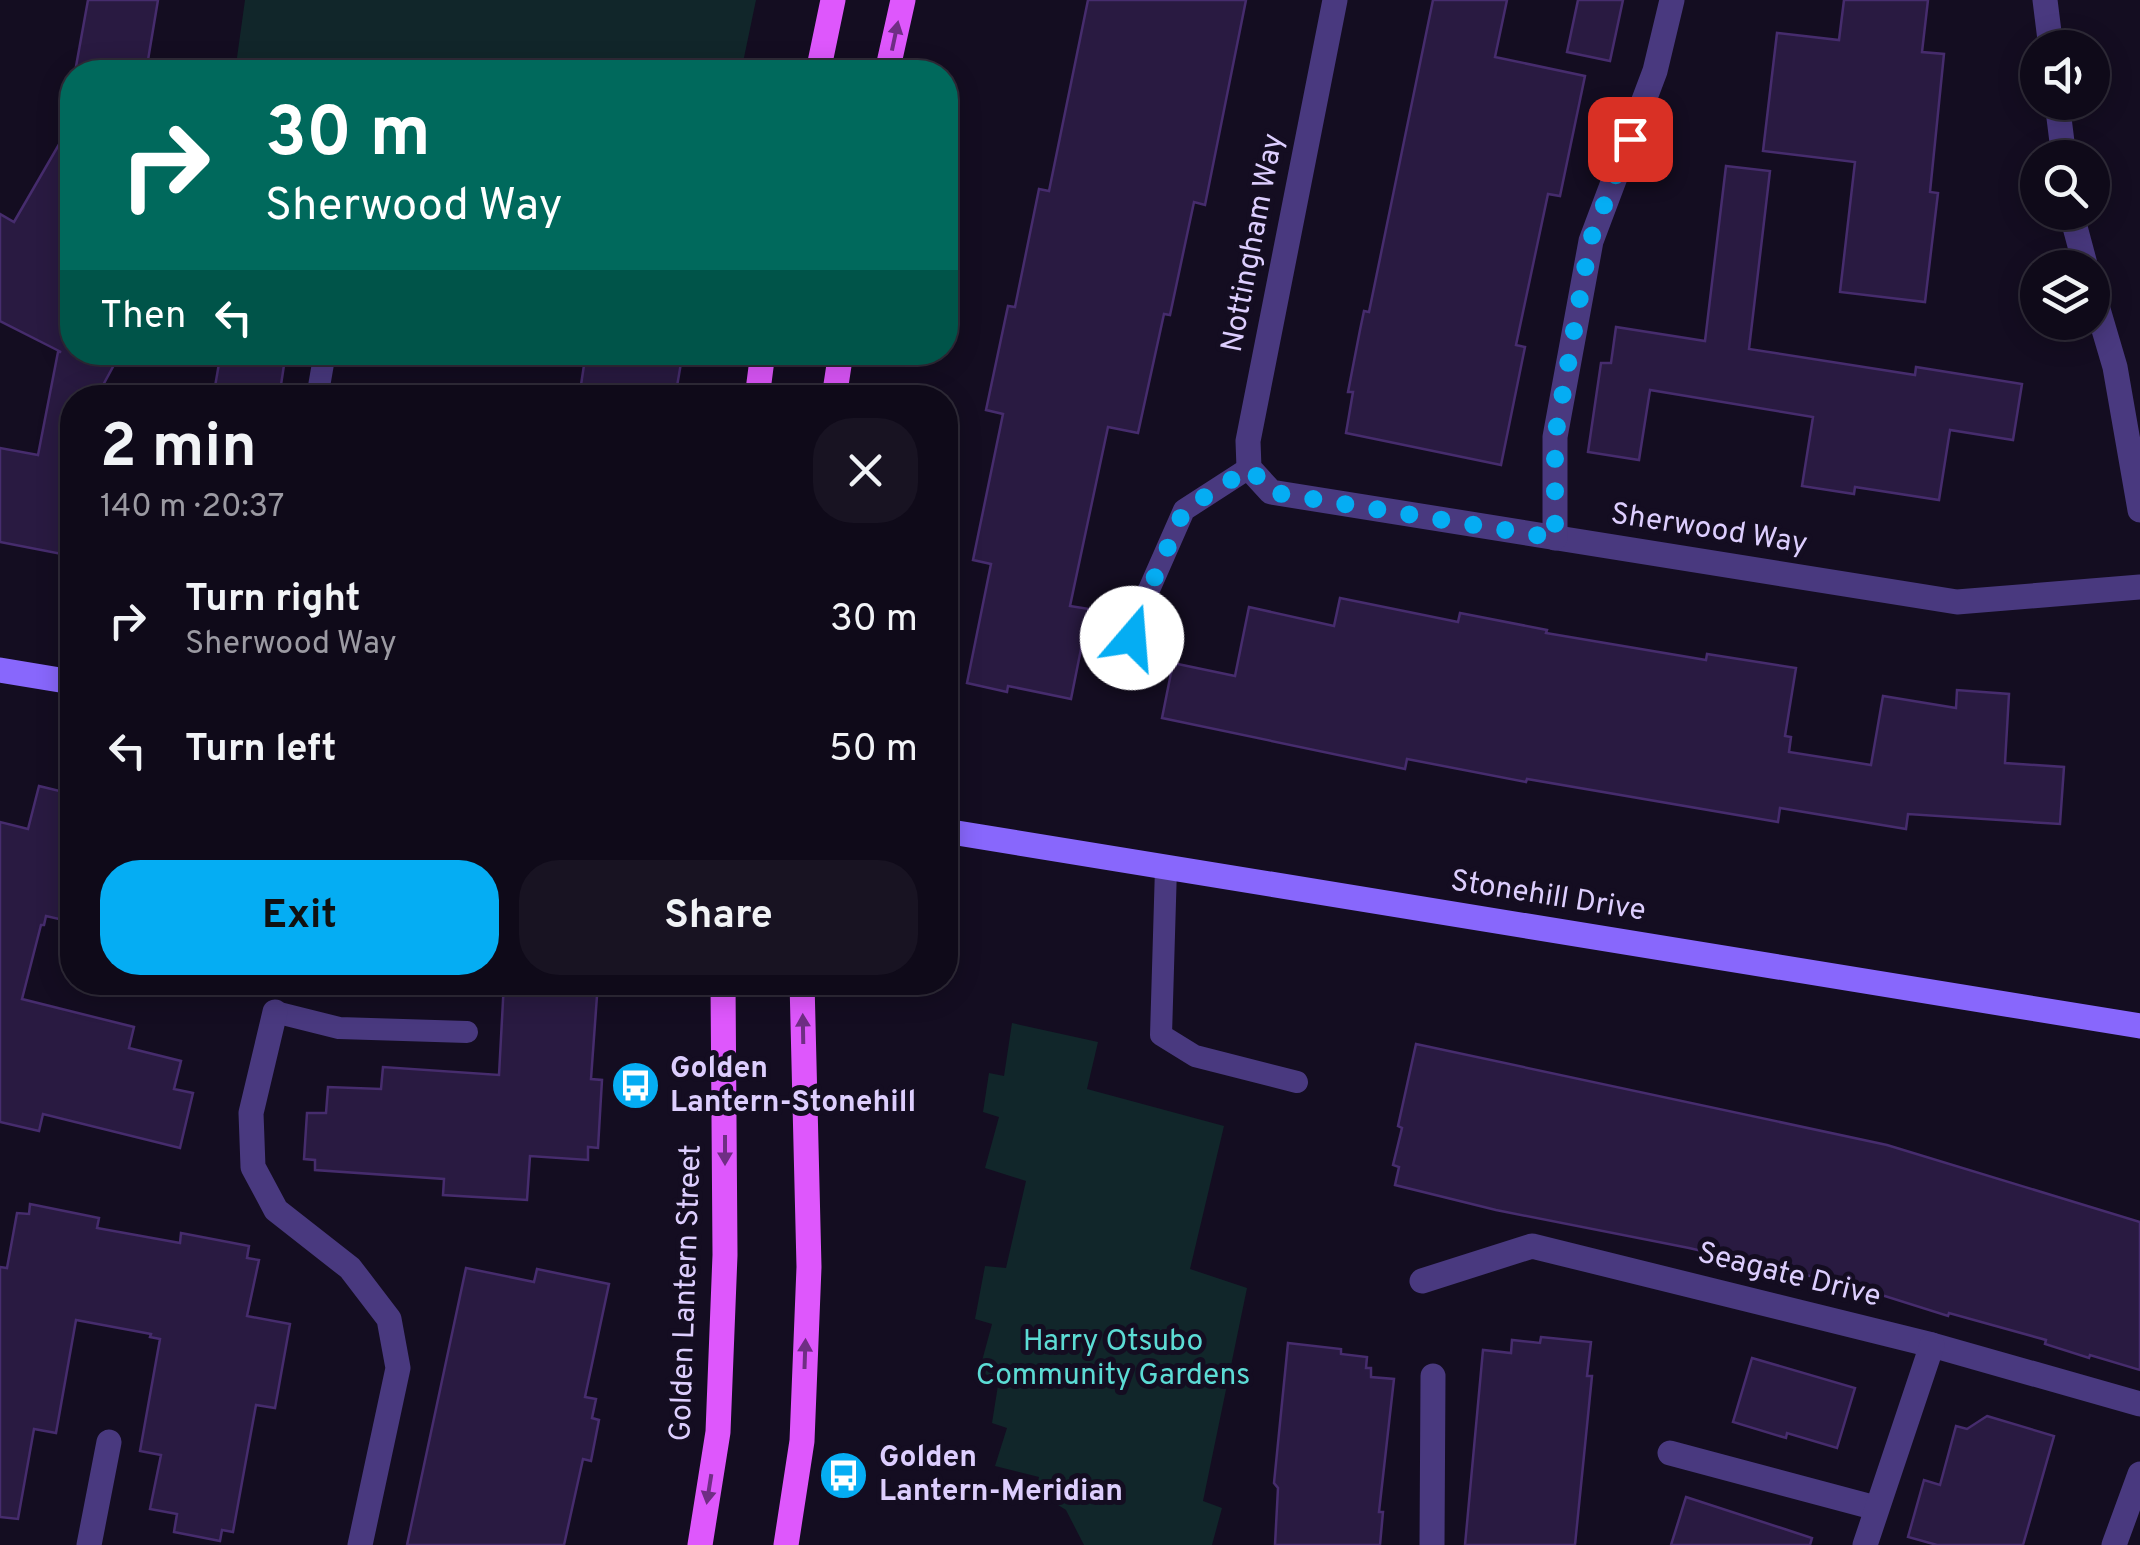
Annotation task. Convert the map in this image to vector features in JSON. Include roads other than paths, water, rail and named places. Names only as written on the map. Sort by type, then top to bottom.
[{"type":"main road","points":[[820,60],[832,0]]},
{"type":"main road","points":[[890,60],[902,0]]},
{"type":"main road","points":[[0,670],[60,680]]},
{"type":"main road","name":"Stonehill Drive","points":[[958,834],[2140,1026]]},
{"type":"main road","name":"Golden Lantern Street","points":[[700,1545],[718,1432],[725,1255],[723,995]]},
{"type":"main road","points":[[786,1545],[802,1440],[808,1267],[802,995]]},
{"type":"street","name":"Nottingham Way","points":[[1250,468],[1248,441],[1335,0]]},
{"type":"street","points":[[1555,538],[1555,437],[1590,241],[1655,71],[1672,0]]},
{"type":"street","points":[[2045,0],[2048,30]]},
{"type":"street","points":[[2107,340],[2140,510]]},
{"type":"street","name":"Sherwood Way","points":[[1250,468],[1270,492],[1957,602],[2140,587]]},
{"type":"street","points":[[275,1012],[251,1113],[253,1167],[276,1210],[350,1268],[389,1319],[398,1368],[360,1545]]},
{"type":"street","name":"Seagate Drive","points":[[1422,1280],[1532,1246],[1932,1345],[2140,1404]]},
{"type":"street","points":[[1866,1545],[1932,1345]]},
{"type":"street","points":[[1432,1545],[1433,1376]]},
{"type":"street","points":[[89,1545],[109,1442]]},
{"type":"street","points":[[1670,1453],[1876,1508]]},
{"type":"street","points":[[2114,1545],[2140,1474]]},
{"type":"lane","points":[[1121,676],[1144,602],[1184,510],[1250,468]]},
{"type":"lane","points":[[1166,868],[1162,1035],[1194,1056],[1297,1082]]},
{"type":"lane","points":[[275,1012],[338,1028],[467,1032]]},
{"type":"place","name":"Golden Lantern-Stonehill","points":[[635,1086]]},
{"type":"place","name":"Golden Lantern-Meridian","points":[[844,1475]]},
{"type":"park label","name":"Harry Otsubo Community Gardens","points":[[1113,1359]]}]
